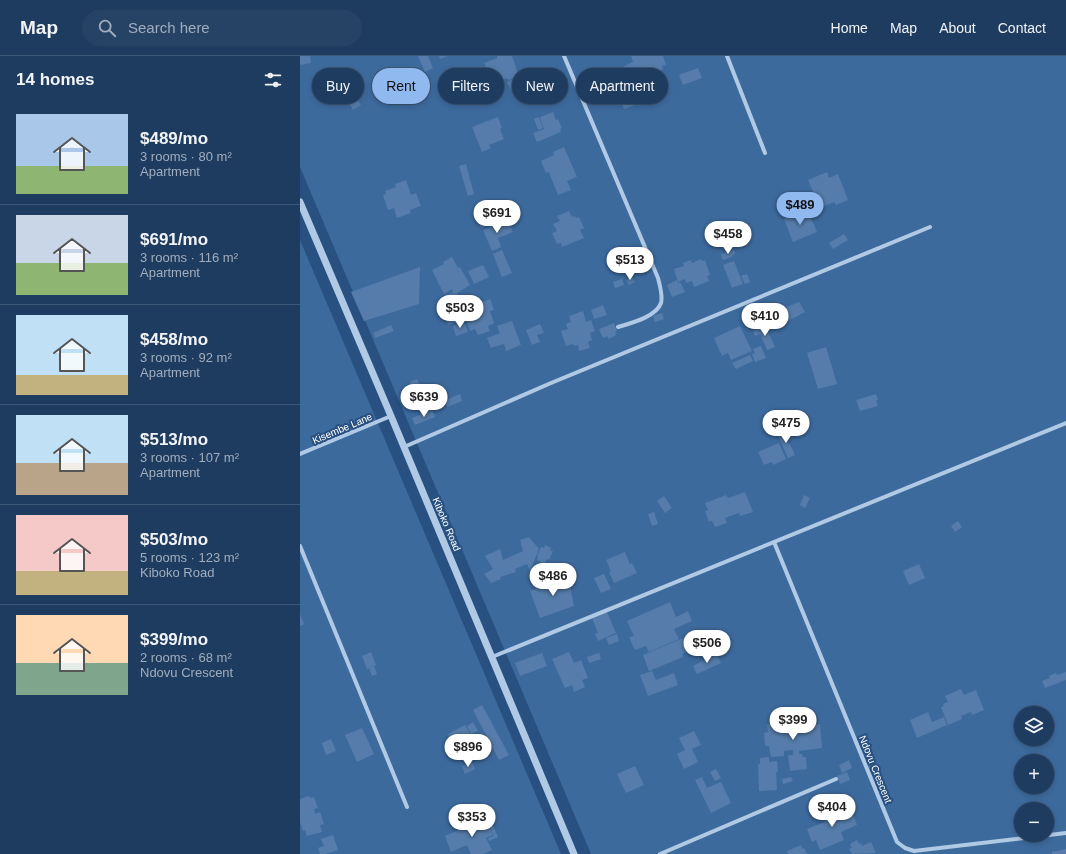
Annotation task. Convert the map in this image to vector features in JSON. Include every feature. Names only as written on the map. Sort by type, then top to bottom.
[{"type":"street","points":[[564,56],[658,278],[661,292],[661,303],[655,312],[618,328]]},
{"type":"street","points":[[727,56],[765,153]]},
{"type":"street","name":"Kiboko Road","points":[[300,202],[574,854]]},
{"type":"street","points":[[404,447],[551,383],[930,228]]},
{"type":"street","name":"Kisembe Lane","points":[[300,454],[391,416]]},
{"type":"street","points":[[492,658],[1066,423]]},
{"type":"street","name":"Ndovu Crescent","points":[[774,542],[897,842],[905,848],[914,851],[1066,833]]},
{"type":"street","points":[[300,546],[407,807]]},
{"type":"street","points":[[660,854],[836,779]]},
{"type":"shaded area","points":[[300,56],[1066,56],[1066,854],[591,854],[300,167]]},
{"type":"shaded area","points":[[300,240],[561,854],[300,854]]},
{"type":"building","points":[[300,56],[310,56],[311,63],[300,65]]},
{"type":"building","points":[[418,56],[428,56],[433,68],[430,70],[430,68],[423,68]]},
{"type":"building","points":[[439,56],[448,56],[440,59]]},
{"type":"building","points":[[497,56],[512,56],[516,68],[512,68],[512,79],[504,79],[504,68],[486,68],[484,63],[497,58]]},
{"type":"building","points":[[631,56],[663,56],[666,65],[662,66],[663,68],[625,68],[624,66],[633,62]]},
{"type":"building","points":[[698,68],[702,78],[683,85],[679,75]]},
{"type":"building","points":[[512,80],[512,90],[511,90],[507,82]]},
{"type":"building","points":[[350,104],[360,104],[361,105],[353,110]]},
{"type":"building","points":[[622,104],[638,104],[624,109]]},
{"type":"building","points":[[553,112],[556,120],[558,119],[562,128],[560,129],[561,132],[537,142],[533,133],[544,129],[540,117]]},
{"type":"building","points":[[498,117],[502,128],[500,129],[504,139],[489,145],[491,148],[482,152],[472,127]]},
{"type":"building","points":[[539,117],[543,128],[538,130],[534,119]]},
{"type":"building","points":[[564,147],[577,177],[567,181],[571,190],[558,195],[549,172],[546,173],[541,161],[554,155],[553,152]]},
{"type":"building","points":[[466,164],[474,194],[468,196],[459,166]]},
{"type":"building","points":[[827,172],[829,178],[838,174],[848,200],[836,205],[834,202],[820,208],[808,180]]},
{"type":"building","points":[[406,180],[411,195],[416,193],[421,206],[410,210],[411,213],[397,218],[394,208],[388,210],[383,195],[386,194],[385,191],[396,187],[395,184]]},
{"type":"building","points":[[483,206],[489,225],[481,228],[474,209]]},
{"type":"building","points":[[807,209],[817,232],[793,242],[784,219]]},
{"type":"building","points":[[569,211],[572,217],[579,217],[584,228],[580,230],[584,238],[562,247],[561,243],[557,244],[552,233],[557,231],[553,224],[560,221],[557,216]]},
{"type":"building","points":[[507,219],[513,232],[498,238],[501,247],[492,251],[483,230]]},
{"type":"building","points":[[844,234],[848,240],[833,249],[829,243]]},
{"type":"building","points":[[502,250],[512,273],[502,277],[493,254]]},
{"type":"building","points":[[734,250],[735,254],[732,257],[723,260],[721,254]]},
{"type":"building","points":[[452,257],[458,268],[460,267],[470,285],[457,293],[460,299],[450,304],[445,296],[453,292],[452,289],[444,294],[432,270],[444,264],[443,262]]},
{"type":"building","points":[[701,259],[702,261],[705,260],[710,275],[707,276],[709,281],[694,287],[692,281],[686,283],[685,279],[678,282],[674,269],[684,266],[683,263],[691,260],[692,263]]},
{"type":"building","points":[[734,261],[743,284],[732,288],[723,265]]},
{"type":"building","points":[[483,265],[489,277],[474,284],[468,271]]},
{"type":"building","points":[[420,267],[419,304],[364,321],[351,292]]},
{"type":"building","points":[[747,274],[750,282],[745,284],[741,276]]},
{"type":"building","points":[[632,277],[635,282],[629,285],[626,280]]},
{"type":"building","points":[[622,279],[624,285],[615,288],[613,282]]},
{"type":"building","points":[[677,280],[679,285],[680,282],[685,292],[672,297],[667,285]]},
{"type":"building","points":[[490,299],[494,310],[490,311],[494,323],[488,326],[490,331],[478,335],[475,329],[470,331],[466,319],[448,325],[445,316]]},
{"type":"building","points":[[799,302],[805,312],[782,324],[777,311]]},
{"type":"building","points":[[603,305],[607,315],[594,319],[591,310]]},
{"type":"building","points":[[583,311],[586,322],[591,320],[595,331],[590,333],[592,340],[588,342],[590,348],[579,351],[578,345],[574,346],[573,344],[566,346],[561,331],[568,329],[566,324],[571,322],[569,316]]},
{"type":"building","points":[[662,313],[664,319],[655,322],[653,316]]},
{"type":"building","points":[[512,321],[521,345],[506,351],[504,344],[491,348],[487,338],[500,333],[497,326]]},
{"type":"building","points":[[464,322],[468,332],[456,336],[453,326]]},
{"type":"building","points":[[614,323],[617,331],[615,332],[616,335],[609,339],[607,336],[603,338],[599,329]]},
{"type":"building","points":[[540,324],[544,333],[537,335],[540,342],[532,345],[526,330]]},
{"type":"building","points":[[391,325],[394,331],[375,338],[373,333]]},
{"type":"building","points":[[765,325],[775,347],[767,350],[760,334],[755,336],[753,331]]},
{"type":"building","points":[[740,326],[752,351],[731,360],[728,353],[722,356],[714,338]]},
{"type":"building","points":[[761,346],[766,358],[755,362],[752,354],[755,353],[753,349]]},
{"type":"building","points":[[826,347],[837,384],[818,389],[807,353]]},
{"type":"building","points":[[750,355],[753,361],[736,369],[732,363]]},
{"type":"building","points":[[417,379],[428,402],[422,406],[410,382]]},
{"type":"building","points":[[460,394],[462,401],[447,407],[444,401]]},
{"type":"building","points":[[876,394],[878,406],[860,411],[856,400]]},
{"type":"building","points":[[432,410],[435,417],[415,425],[412,418]]},
{"type":"building","points":[[783,430],[795,455],[788,458],[777,433]]},
{"type":"building","points":[[779,443],[786,459],[773,465],[772,462],[764,465],[758,452]]},
{"type":"building","points":[[745,492],[753,512],[740,516],[739,513],[730,516],[725,518],[727,523],[715,527],[712,521],[709,522],[705,511],[708,510],[705,503],[726,495],[728,498]]},
{"type":"building","points":[[804,495],[810,498],[805,508],[800,505]]},
{"type":"building","points":[[664,496],[672,508],[665,513],[657,501]]},
{"type":"building","points":[[654,512],[658,524],[652,526],[648,514]]},
{"type":"building","points":[[958,521],[962,527],[955,532],[951,526]]},
{"type":"building","points":[[529,537],[539,549],[530,571],[527,564],[515,569],[516,572],[500,577],[501,579],[491,583],[484,574],[493,569],[485,556],[500,549],[503,560],[523,551],[520,540]]},
{"type":"building","points":[[545,545],[553,551],[549,560],[547,559],[545,564],[537,560],[537,556],[541,547],[544,548]]},
{"type":"building","points":[[625,552],[630,564],[632,563],[637,573],[614,583],[606,560]]},
{"type":"building","points":[[919,564],[925,578],[909,585],[903,571]]},
{"type":"building","points":[[604,574],[611,589],[601,593],[594,578]]},
{"type":"building","points":[[568,576],[574,606],[540,618],[530,591]]},
{"type":"building","points":[[670,602],[676,617],[688,611],[692,621],[674,629],[679,639],[649,652],[646,646],[635,650],[629,637],[634,636],[627,621]]},
{"type":"building","points":[[607,612],[616,633],[598,641],[595,634],[598,633],[592,618]]},
{"type":"building","points":[[300,614],[304,624],[300,626]]},
{"type":"building","points":[[617,634],[619,641],[609,645],[606,638]]},
{"type":"building","points":[[688,636],[693,649],[682,654],[683,657],[649,671],[643,655]]},
{"type":"building","points":[[371,652],[376,665],[367,669],[362,656]]},
{"type":"building","points":[[569,652],[574,663],[581,660],[588,678],[582,680],[585,687],[574,692],[572,685],[565,688],[552,659]]},
{"type":"building","points":[[542,653],[547,666],[520,676],[515,663]]},
{"type":"building","points":[[599,653],[601,659],[589,663],[587,657]]},
{"type":"building","points":[[717,654],[721,663],[697,674],[693,666]]},
{"type":"building","points":[[374,666],[377,674],[372,676],[369,668]]},
{"type":"building","points":[[652,671],[656,680],[674,673],[678,685],[648,696],[640,675]]},
{"type":"building","points":[[1066,672],[1066,680],[1045,688],[1042,681],[1050,678],[1049,676],[1056,673],[1057,675]]},
{"type":"building","points":[[961,689],[964,695],[976,690],[984,710],[972,715],[971,712],[961,716],[962,719],[948,725],[941,707],[944,706],[943,704],[948,702],[945,696]]},
{"type":"building","points":[[482,705],[509,755],[499,760],[473,710]]},
{"type":"building","points":[[928,712],[932,722],[944,717],[947,725],[917,738],[910,720]]},
{"type":"building","points":[[808,719],[809,725],[820,724],[822,748],[799,751],[799,754],[806,757],[807,769],[790,771],[788,755],[793,755],[793,750],[784,751],[784,756],[771,757],[769,746],[765,746],[764,733],[768,732],[767,724],[783,722],[784,730],[795,728],[794,720]]},
{"type":"building","points":[[473,722],[478,731],[471,734],[467,726]]},
{"type":"building","points":[[465,725],[470,734],[453,744],[448,734]]},
{"type":"building","points":[[362,728],[374,754],[357,762],[345,735]]},
{"type":"building","points":[[694,731],[701,745],[692,749],[698,762],[684,769],[677,754],[685,750],[679,738]]},
{"type":"building","points":[[331,739],[336,751],[326,755],[322,743]]},
{"type":"building","points":[[769,757],[769,762],[777,761],[777,790],[759,791],[758,764],[760,764],[760,758]]},
{"type":"building","points":[[849,760],[852,768],[842,773],[839,765]]},
{"type":"building","points":[[472,762],[475,769],[465,774],[462,766]]},
{"type":"building","points":[[635,766],[644,785],[626,793],[617,774]]},
{"type":"building","points":[[716,769],[721,778],[715,781],[710,772]]},
{"type":"building","points":[[847,772],[850,780],[840,784],[837,776]]},
{"type":"building","points":[[702,777],[707,788],[721,782],[731,803],[711,813],[695,780]]},
{"type":"building","points":[[791,777],[793,781],[783,784],[782,779]]},
{"type":"building","points":[[309,796],[310,798],[314,797],[318,808],[314,809],[315,814],[320,812],[324,824],[320,825],[322,832],[307,836],[305,830],[303,831],[300,822],[300,799]]},
{"type":"building","points":[[834,809],[837,815],[851,809],[857,825],[841,832],[844,840],[820,850],[816,840],[812,842],[807,829],[825,822],[822,813]]},
{"type":"building","points":[[456,811],[471,821],[468,826],[453,816]]},
{"type":"building","points":[[486,818],[493,835],[486,838],[492,850],[483,854],[471,854],[467,845],[451,852],[445,836]]},
{"type":"building","points":[[490,818],[498,837],[489,841],[488,838],[494,837],[487,819]]},
{"type":"building","points":[[333,835],[338,850],[320,854],[318,848],[324,846],[321,839]]},
{"type":"building","points":[[857,840],[862,846],[871,842],[876,853],[852,854],[849,849],[852,848],[850,844]]},
{"type":"building","points":[[801,845],[802,849],[804,848],[807,854],[788,854],[787,851]]},
{"type":"building","points":[[1066,849],[1066,854],[1052,854],[1052,852]]}]
